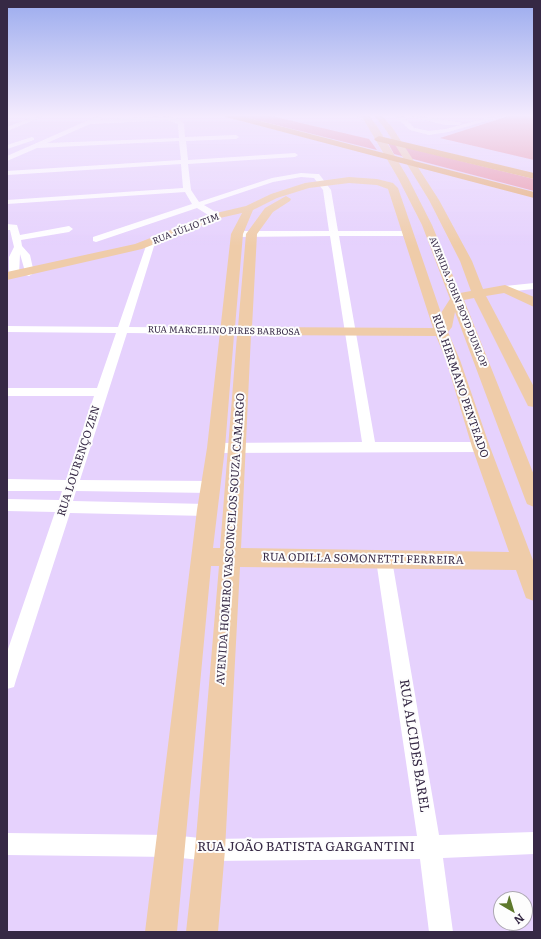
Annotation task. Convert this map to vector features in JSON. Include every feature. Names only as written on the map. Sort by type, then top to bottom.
[{"type":"highway","points":[[396,159],[534,195]]},
{"type":"highway","points":[[463,159],[534,176]]},
{"type":"main road","name":"AVENIDA JOHN BOYD DUNLOP","points":[[392,159],[427,224],[534,499]]},
{"type":"main road","name":"AVENIDA JOHN BOYD DUNLOP","points":[[408,159],[423,181],[466,261],[478,293],[532,396]]},
{"type":"main road","name":"RUA JÚLIO TIM","points":[[10,276],[29,273],[151,243],[216,216],[249,208],[295,188],[349,180],[386,183]]},
{"type":"main road","points":[[245,234],[270,210],[290,197],[321,183]]},
{"type":"main road","name":"RUA HERMANO PENTEADO","points":[[386,183],[393,188],[441,332],[453,360],[481,447],[534,591]]},
{"type":"main road","points":[[407,233],[412,230],[409,203],[413,196]]},
{"type":"main road","points":[[249,208],[270,210]]},
{"type":"main road","name":"AVENIDA HOMERO VASCONCELOS SOUZA CAMARGO","points":[[202,932],[210,850],[230,557],[236,449],[237,332],[245,234],[249,208]]},
{"type":"main road","points":[[466,261],[482,280],[526,297],[534,303]]},
{"type":"main road","points":[[441,332],[446,327],[448,313],[457,298],[505,289]]},
{"type":"main road","name":"AVENIDA HOMERO VASCONCELOS SOUZA CAMARGO","points":[[161,932],[207,510],[216,448],[237,332]]},
{"type":"main road","name":"RUA MARCELINO PIRES BARBOSA","points":[[237,332],[441,332]]},
{"type":"main road","name":"RUA ODILLA SOMONETTI FERREIRA","points":[[203,557],[523,561]]},
{"type":"street","points":[[185,159],[187,190],[196,204],[216,216]]},
{"type":"street","points":[[7,173],[235,159]]},
{"type":"street","points":[[96,239],[196,204],[284,177],[316,176],[327,190],[369,447]]},
{"type":"street","points":[[7,202],[187,190]]},
{"type":"street","points":[[14,235],[59,223]]},
{"type":"street","points":[[14,235],[69,230]]},
{"type":"street","points":[[245,234],[407,233]]},
{"type":"street","points":[[14,235],[25,255],[29,273]]},
{"type":"street","points":[[10,276],[14,257],[14,235]]},
{"type":"street","name":"RUA LOURENÇO ZEN","points":[[7,680],[12,650],[72,485],[101,392],[151,243]]},
{"type":"street","points":[[505,289],[534,286]]},
{"type":"street","name":"RUA MARCELINO PIRES BARBOSA","points":[[7,329],[237,332]]},
{"type":"street","points":[[7,392],[101,392]]},
{"type":"street","points":[[216,448],[481,447]]},
{"type":"street","points":[[7,485],[210,487]]},
{"type":"street","points":[[7,505],[64,505],[207,510]]},
{"type":"street","name":"RUA ALCIDES BAREL","points":[[384,560],[430,846],[441,932]]},
{"type":"street","name":"RUA JOÃO BATISTA GARGANTINI","points":[[7,844],[171,846],[210,850],[534,843]]},
{"type":"shaded area","points":[[412,159],[452,159],[534,179],[534,191]]}]
